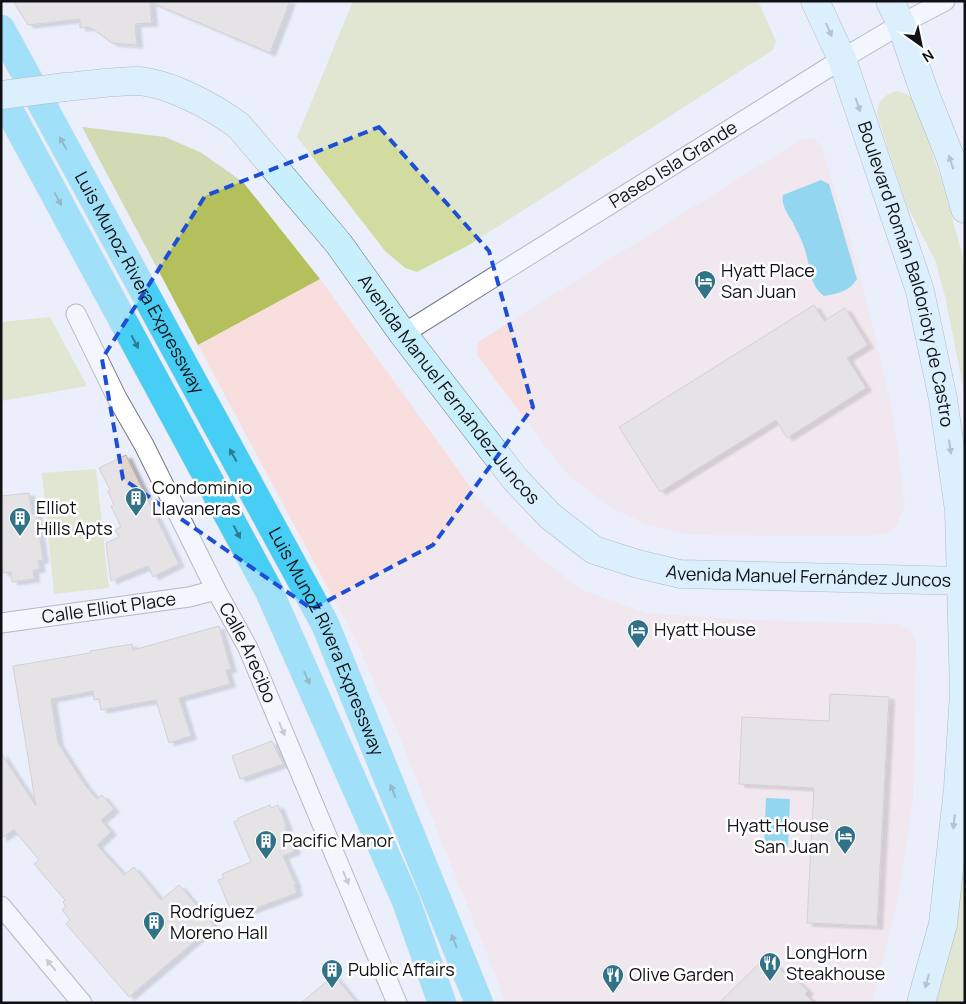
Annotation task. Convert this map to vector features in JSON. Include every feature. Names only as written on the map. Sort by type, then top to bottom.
[{"type":"highway","name":"Luis Munoz Rivera Expressway","points":[[1,29],[325,624],[479,1003]]},
{"type":"highway","name":"Luis Munoz Rivera Expressway","points":[[1,95],[269,591],[406,901],[442,1003]]},
{"type":"main road","name":"Boulevard Román Baldorioty de Castro","points":[[815,1],[842,59],[920,291],[943,399],[959,510],[964,692],[958,788],[943,924],[921,1003]]},
{"type":"main road","points":[[896,12],[925,94],[951,159],[965,209]]},
{"type":"main road","name":"Avenida Manuel Fernández Juncos","points":[[1,95],[139,81],[175,90],[231,120],[244,131],[339,244],[404,334],[515,479],[550,516],[594,550],[638,564],[680,574],[962,581]]},
{"type":"street","name":"Paseo Isla Grande","points":[[404,334],[842,59],[896,12],[945,1]]},
{"type":"street","name":"Calle Arecibo","points":[[76,314],[117,398],[144,444],[216,590],[248,648],[397,1003]]},
{"type":"street","name":"Calle Elliot Place","points":[[1,623],[189,597],[216,590]]},
{"type":"street","points":[[1,906],[82,1003]]},
{"type":"highlighted area","points":[[379,127],[489,251],[533,407],[433,545],[312,609],[123,479],[102,359],[205,196]]},
{"type":"shaded area","name":"Hyatt Place San Juan","points":[[802,139],[815,139],[822,149],[856,258],[892,408],[905,505],[897,525],[888,533],[871,536],[693,535],[651,526],[613,509],[570,477],[544,445],[477,355],[478,342]]},
{"type":"shaded area","name":"Hyatt House","points":[[320,279],[480,500],[534,553],[582,590],[647,613],[751,620],[899,624],[910,630],[916,639],[913,801],[897,903],[872,1003],[505,1003],[496,976],[402,743],[355,639],[198,345]]},
{"type":"green space","points":[[353,1],[758,1],[776,41],[773,50],[469,245],[417,272],[405,268],[385,251],[297,137]]},
{"type":"green space","points":[[895,91],[912,98],[916,104],[942,182],[965,264],[965,396],[945,296],[935,260],[907,206],[877,114],[882,100]]},
{"type":"green space","points":[[82,127],[165,137],[200,152],[243,182],[320,279],[198,345]]},
{"type":"green space","points":[[50,317],[87,386],[1,401],[1,322]]},
{"type":"green space","points":[[96,469],[109,588],[54,594],[42,473]]},
{"type":"green space","points":[[965,861],[965,1000],[964,1003],[936,1003],[951,945]]},
{"type":"water","points":[[821,180],[829,184],[857,279],[851,287],[839,293],[824,296],[813,282],[803,245],[783,202],[783,195]]},
{"type":"water","points":[[766,798],[790,799],[788,847],[764,846]]},
{"type":"building","points":[[13,1],[290,1],[270,53],[150,2],[152,23],[135,24],[137,45],[112,43],[90,27],[80,28],[80,19],[28,25]]},
{"type":"building","points":[[814,305],[824,321],[845,308],[868,345],[847,358],[866,388],[787,438],[776,420],[660,492],[619,427]]},
{"type":"building","name":"Condominio Llavaneras","points":[[126,455],[179,564],[153,577],[148,566],[111,581],[106,543],[119,537],[115,530],[121,527],[111,506],[114,505],[108,491],[110,490],[99,468]]},
{"type":"building","name":"Elliot Hills Apts","points":[[29,493],[32,514],[36,513],[43,560],[38,561],[40,569],[33,570],[34,579],[12,582],[11,572],[3,573],[1,564],[1,496]]},
{"type":"building","points":[[219,626],[231,669],[226,670],[230,684],[179,698],[191,736],[169,743],[156,700],[101,710],[99,699],[94,700],[93,691],[51,699],[58,743],[85,785],[97,799],[102,795],[114,809],[101,820],[111,832],[97,845],[124,875],[134,867],[161,900],[179,885],[214,925],[129,997],[66,924],[70,920],[62,910],[66,907],[63,902],[65,900],[34,864],[39,860],[14,830],[1,838],[1,753],[36,806],[13,666],[132,644],[133,650]]},
{"type":"building","name":"Hyatt House San Juan","points":[[830,694],[889,697],[877,926],[807,923],[814,788],[739,784],[742,717],[829,721]]},
{"type":"building","points":[[272,741],[283,764],[240,779],[232,756]]},
{"type":"building","name":"Pacific Manor","points":[[270,805],[271,808],[278,805],[295,851],[283,856],[296,885],[294,885],[297,893],[238,915],[235,907],[231,911],[218,880],[224,878],[222,874],[251,862],[234,822],[238,818]]},
{"type":"building","name":"LongHorn Steakhouse","points":[[767,956],[784,973],[787,971],[808,991],[805,994],[814,1003],[719,1003]]},
{"type":"building","name":"Public Affairs","points":[[334,975],[357,1003],[301,1003]]},
{"type":"place","name":"Hyatt Place San Juan","points":[[705,300]]},
{"type":"place","name":"Condominio Llavaneras","points":[[136,517]]},
{"type":"place","name":"Elliot Hills Apts","points":[[20,537]]},
{"type":"place","name":"Hyatt House","points":[[638,649]]},
{"type":"place","name":"Hyatt House San Juan","points":[[845,855]]},
{"type":"place","name":"Pacific Manor","points":[[266,860]]},
{"type":"place","name":"Rodríguez Moreno Hall","points":[[154,941]]},
{"type":"place","name":"LongHorn Steakhouse","points":[[770,982]]},
{"type":"place","name":"Public Affairs","points":[[332,989]]},
{"type":"place","name":"Olive Garden","points":[[613,994]]}]
